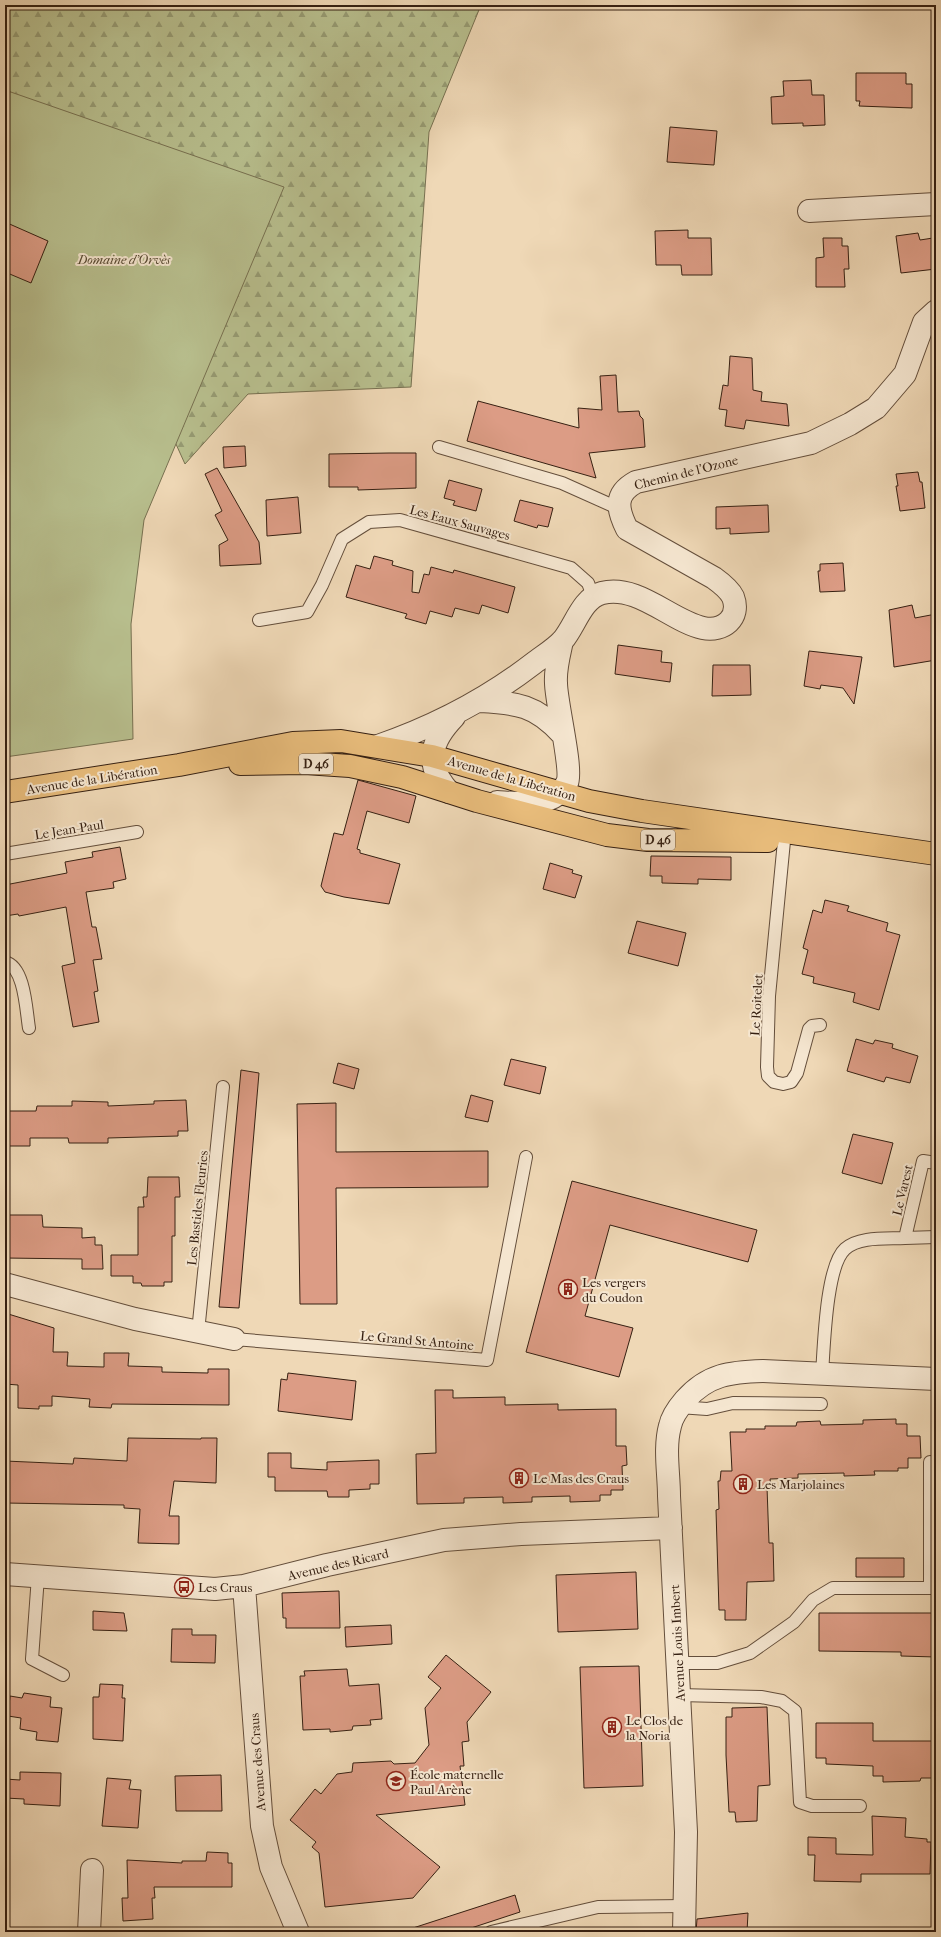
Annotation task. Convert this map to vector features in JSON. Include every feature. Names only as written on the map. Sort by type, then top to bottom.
[{"type":"main road","name":"Avenue de la Libération","points":[[5,792],[179,765],[293,743],[341,742],[378,746],[432,756],[589,801],[642,811],[844,842],[936,854]]},
{"type":"main road","name":"Avenue de la Libération","points":[[179,765],[305,763],[350,766],[402,777],[477,801],[607,835],[648,840],[844,842]]},
{"type":"street","points":[[809,211],[936,204]]},
{"type":"street","name":"Chemin de l'Ozone","points":[[593,596],[608,592],[620,592],[644,600],[704,628],[725,625],[734,615],[734,601],[731,592],[714,578],[626,529],[619,500],[623,492],[628,486],[636,482],[811,442],[850,424],[876,408],[905,374],[924,322],[936,311]]},
{"type":"street","points":[[378,746],[456,714],[480,701],[524,671],[562,641],[593,596]]},
{"type":"street","points":[[477,801],[522,803],[542,802],[560,792],[567,782],[568,766],[562,734],[556,684],[557,668],[562,641]]},
{"type":"street","points":[[480,701],[500,702],[532,708],[549,719],[562,734]]},
{"type":"street","points":[[449,792],[441,782],[432,756],[441,730],[456,714]]},
{"type":"street","points":[[568,766],[589,801]]},
{"type":"street","points":[[5,1284],[135,1319],[234,1339]]},
{"type":"street","points":[[675,1416],[696,1388],[717,1376],[738,1372],[763,1371],[936,1379]]},
{"type":"street","name":"Avenue Louis Imbert","points":[[675,1416],[668,1444],[686,1832],[684,1932]]},
{"type":"street","name":"Avenue des Ricard","points":[[5,1574],[199,1588],[244,1586],[327,1565],[444,1540],[521,1534],[671,1528]]},
{"type":"street","name":"Avenue des Craus","points":[[244,1586],[262,1826],[271,1866],[298,1932]]},
{"type":"street","points":[[89,1932],[92,1870]]},
{"type":"lane","points":[[439,447],[562,483],[620,509]]},
{"type":"lane","name":"Les Eaux Sauvages","points":[[259,620],[307,612],[322,585],[342,539],[369,522],[400,520],[571,568],[588,583],[593,596]]},
{"type":"lane","name":"Le Jean-Paul","points":[[5,854],[137,832]]},
{"type":"lane","name":"Le Roitelet","points":[[784,841],[769,996],[767,1067],[768,1076],[774,1082],[783,1084],[791,1082],[797,1073],[809,1029],[812,1026],[820,1025]]},
{"type":"lane","points":[[5,962],[10,963],[20,976],[29,1028]]},
{"type":"lane","name":"Les Bastides Fleuries","points":[[198,1332],[223,1087]]},
{"type":"lane","name":"Le Grand St Antoine","points":[[234,1339],[487,1360],[526,1157]]},
{"type":"lane","name":"Le Varest","points":[[905,1238],[923,1161],[936,1163]]},
{"type":"lane","points":[[822,1374],[831,1278],[835,1263],[845,1248],[861,1241],[936,1237]]},
{"type":"lane","points":[[675,1416],[733,1403],[821,1404]]},
{"type":"lane","points":[[678,1663],[717,1663],[750,1653],[794,1622],[813,1600],[833,1588],[933,1588],[930,1462]]},
{"type":"lane","points":[[38,1576],[32,1658],[63,1675]]},
{"type":"lane","points":[[680,1695],[761,1696],[782,1701],[795,1711],[800,1802],[812,1806],[860,1806]]},
{"type":"lane","points":[[491,1932],[598,1907],[685,1906]]},
{"type":"green space","points":[[5,5],[481,5],[429,132],[411,387],[248,394],[185,464],[70,210],[5,164]]},
{"type":"green space","name":"Domaine d’Orvès","points":[[5,90],[284,187],[144,520],[131,624],[133,739],[5,757]]},
{"type":"building","points":[[856,73],[906,73],[906,84],[912,84],[912,108],[859,106],[860,101],[856,101]]},
{"type":"building","points":[[811,80],[812,95],[824,95],[825,125],[803,126],[803,123],[772,124],[771,97],[784,96],[783,81]]},
{"type":"building","points":[[670,127],[717,131],[714,165],[667,162]]},
{"type":"building","points":[[5,222],[48,241],[31,283],[5,272]]},
{"type":"building","points":[[688,230],[688,238],[711,238],[712,275],[682,275],[681,265],[656,265],[655,231]]},
{"type":"building","points":[[918,233],[920,240],[933,238],[936,269],[901,273],[896,236]]},
{"type":"building","points":[[823,238],[842,238],[842,246],[848,246],[849,269],[844,269],[845,287],[816,287],[816,258],[824,257]]},
{"type":"building","points":[[730,356],[752,358],[753,390],[762,392],[761,401],[787,404],[789,426],[746,420],[744,429],[725,426],[727,410],[719,409],[723,385],[728,386]]},
{"type":"building","points":[[616,375],[618,412],[639,411],[640,416],[643,419],[645,447],[589,453],[596,478],[467,441],[478,401],[579,428],[578,408],[602,410],[600,376]]},
{"type":"building","points":[[245,446],[246,466],[224,468],[223,447]]},
{"type":"building","points":[[416,453],[416,488],[358,490],[358,487],[329,487],[329,454]]},
{"type":"building","points":[[217,468],[259,542],[261,564],[220,566],[219,545],[228,540],[215,515],[222,511],[205,474]]},
{"type":"building","points":[[918,472],[920,482],[922,482],[925,508],[900,511],[896,486],[898,486],[896,474]]},
{"type":"building","points":[[449,480],[482,489],[476,511],[453,505],[455,501],[444,498]]},
{"type":"building","points":[[298,497],[301,533],[267,536],[266,500]]},
{"type":"building","points":[[520,500],[553,508],[548,527],[538,525],[537,528],[514,521]]},
{"type":"building","points":[[768,505],[769,532],[730,534],[730,528],[716,529],[716,507]]},
{"type":"building","points":[[374,556],[393,561],[392,565],[413,571],[412,592],[419,593],[424,574],[429,575],[431,567],[453,573],[454,570],[515,587],[508,613],[482,605],[479,614],[455,608],[452,617],[430,611],[426,624],[405,618],[407,614],[346,597],[356,565],[370,569]]},
{"type":"building","points":[[843,563],[845,591],[820,592],[818,571],[820,571],[820,564]]},
{"type":"building","points":[[912,605],[915,618],[936,614],[936,660],[894,667],[889,610]]},
{"type":"building","points":[[618,645],[662,651],[661,662],[672,663],[670,682],[615,674]]},
{"type":"building","points":[[809,651],[862,657],[854,704],[843,688],[821,685],[820,689],[804,686]]},
{"type":"building","points":[[713,665],[750,665],[751,695],[712,696]]},
{"type":"building","points":[[358,780],[416,796],[409,823],[367,811],[357,849],[360,850],[360,853],[400,864],[389,904],[344,897],[325,892],[321,886],[334,833],[343,835]]},
{"type":"building","points":[[120,847],[126,879],[113,882],[114,888],[86,892],[92,927],[96,927],[102,959],[93,960],[98,991],[94,992],[99,1022],[73,1027],[62,966],[75,963],[66,907],[19,916],[18,914],[5,916],[5,885],[67,873],[65,862],[93,857],[92,852]]},
{"type":"building","points":[[651,856],[731,857],[731,880],[698,879],[698,884],[662,883],[662,876],[650,876]]},
{"type":"building","points":[[550,863],[573,870],[572,873],[582,876],[575,898],[543,889]]},
{"type":"building","points":[[825,900],[849,906],[847,911],[888,923],[886,931],[900,935],[879,1010],[853,1002],[855,993],[813,983],[814,977],[802,974],[808,950],[803,948],[813,910],[822,913]]},
{"type":"building","points":[[637,921],[686,933],[678,966],[628,953]]},
{"type":"building","points":[[856,1039],[873,1044],[875,1040],[893,1044],[892,1048],[918,1056],[910,1083],[886,1077],[884,1082],[847,1071]]},
{"type":"building","points":[[511,1059],[546,1067],[540,1094],[504,1085]]},
{"type":"building","points":[[338,1063],[359,1069],[354,1089],[333,1083]]},
{"type":"building","points":[[241,1070],[259,1073],[239,1308],[219,1307]]},
{"type":"building","points":[[471,1095],[493,1101],[488,1122],[465,1117]]},
{"type":"building","points":[[186,1100],[188,1131],[178,1131],[178,1136],[108,1138],[108,1143],[69,1143],[68,1138],[30,1138],[30,1146],[5,1146],[5,1111],[36,1111],[37,1106],[72,1106],[72,1101],[108,1102],[108,1106],[154,1104],[154,1101]]},
{"type":"building","points":[[336,1103],[336,1152],[488,1151],[488,1187],[336,1188],[337,1304],[300,1304],[297,1104]]},
{"type":"building","points":[[853,1134],[893,1143],[882,1184],[842,1173]]},
{"type":"building","points":[[148,1177],[179,1177],[180,1197],[175,1197],[175,1236],[172,1236],[172,1282],[164,1282],[164,1286],[142,1286],[141,1283],[133,1283],[133,1276],[111,1276],[111,1255],[138,1255],[138,1207],[144,1207],[143,1197],[147,1197]]},
{"type":"building","name":"Les vergers du Coudon","points":[[572,1181],[757,1230],[748,1262],[610,1225],[585,1316],[633,1328],[619,1377],[526,1352]]},
{"type":"building","points":[[5,1215],[42,1215],[43,1227],[82,1228],[82,1238],[95,1237],[95,1245],[102,1245],[103,1269],[82,1269],[82,1259],[5,1258]]},
{"type":"building","points":[[5,1313],[54,1328],[53,1352],[68,1352],[67,1366],[104,1367],[104,1353],[129,1353],[128,1366],[162,1367],[162,1372],[208,1373],[208,1369],[229,1369],[229,1405],[112,1404],[111,1408],[89,1407],[90,1399],[52,1396],[52,1406],[39,1406],[39,1409],[18,1408],[18,1385],[5,1384]]},
{"type":"building","points":[[288,1373],[356,1381],[352,1420],[278,1411],[281,1379],[287,1380]]},
{"type":"building","points":[[435,1390],[453,1390],[453,1398],[505,1397],[505,1405],[558,1404],[558,1410],[616,1409],[616,1446],[626,1446],[627,1465],[622,1466],[623,1490],[611,1490],[611,1495],[600,1495],[600,1501],[570,1502],[570,1496],[532,1497],[532,1502],[503,1503],[503,1497],[464,1498],[464,1503],[417,1504],[416,1454],[436,1453]]},
{"type":"building","points":[[896,1419],[896,1424],[907,1424],[907,1436],[920,1436],[921,1458],[908,1458],[908,1468],[898,1468],[898,1471],[874,1471],[875,1475],[844,1476],[844,1473],[798,1474],[798,1478],[770,1479],[771,1487],[767,1487],[769,1543],[773,1543],[774,1581],[747,1582],[746,1620],[725,1620],[725,1610],[719,1610],[716,1510],[719,1509],[718,1481],[720,1481],[721,1471],[732,1471],[730,1432],[746,1432],[746,1429],[765,1429],[765,1426],[796,1426],[797,1422],[820,1421],[821,1425],[863,1424],[863,1420]]},
{"type":"building","points":[[128,1438],[217,1438],[216,1483],[174,1481],[169,1516],[179,1516],[179,1544],[138,1543],[140,1509],[124,1508],[124,1505],[5,1503],[5,1461],[73,1464],[74,1458],[127,1461]]},
{"type":"building","points":[[268,1453],[291,1453],[291,1468],[327,1470],[327,1462],[379,1460],[379,1484],[370,1484],[370,1489],[349,1490],[349,1497],[328,1497],[327,1491],[275,1491],[275,1477],[268,1477]]},
{"type":"building","points":[[856,1558],[904,1558],[904,1577],[856,1577]]},
{"type":"building","points":[[636,1572],[638,1629],[558,1632],[556,1575]]},
{"type":"building","points":[[339,1591],[340,1628],[286,1628],[286,1618],[283,1618],[282,1593]]},
{"type":"building","points":[[93,1611],[124,1613],[127,1631],[93,1630]]},
{"type":"building","points":[[819,1613],[936,1613],[936,1657],[901,1656],[901,1652],[819,1651]]},
{"type":"building","points":[[391,1625],[392,1644],[346,1647],[345,1627]]},
{"type":"building","points":[[172,1629],[192,1629],[192,1635],[216,1635],[215,1663],[171,1662]]},
{"type":"building","name":"École maternelle Paul Arène","points":[[446,1655],[491,1692],[467,1722],[469,1741],[462,1742],[464,1766],[460,1766],[465,1805],[376,1815],[440,1867],[413,1898],[325,1907],[319,1853],[312,1847],[316,1842],[290,1820],[315,1789],[321,1794],[337,1774],[352,1772],[353,1763],[391,1761],[394,1764],[415,1763],[429,1745],[425,1708],[441,1688],[428,1677]]},
{"type":"building","name":"Le Clos de la Noria","points":[[639,1666],[643,1786],[584,1788],[580,1667]]},
{"type":"building","points":[[347,1669],[349,1686],[379,1684],[382,1719],[370,1720],[371,1725],[353,1726],[352,1730],[330,1732],[330,1729],[303,1730],[300,1676],[305,1676],[304,1671]]},
{"type":"building","points":[[100,1684],[123,1685],[122,1698],[125,1698],[123,1741],[93,1739],[93,1697],[99,1697]]},
{"type":"building","points":[[24,1693],[51,1697],[50,1707],[62,1708],[58,1742],[36,1740],[37,1732],[20,1729],[21,1718],[8,1716],[10,1696],[22,1698]]},
{"type":"building","points":[[767,1707],[770,1785],[758,1786],[757,1821],[736,1822],[735,1812],[729,1812],[726,1717],[732,1717],[732,1708]]},
{"type":"building","points":[[816,1723],[873,1723],[873,1741],[936,1741],[936,1778],[921,1778],[920,1781],[883,1782],[883,1776],[873,1776],[873,1766],[826,1764],[826,1758],[816,1758]]},
{"type":"building","points":[[20,1772],[61,1773],[60,1806],[24,1804],[24,1799],[5,1798],[5,1779],[20,1780]]},
{"type":"building","points":[[221,1775],[222,1811],[176,1811],[175,1776]]},
{"type":"building","points":[[107,1778],[131,1780],[129,1789],[141,1790],[138,1828],[102,1826]]},
{"type":"building","points":[[872,1816],[906,1818],[905,1837],[927,1839],[927,1842],[931,1842],[930,1874],[861,1874],[861,1882],[814,1881],[815,1855],[808,1855],[808,1837],[836,1838],[836,1854],[873,1855]]},
{"type":"building","points":[[207,1852],[228,1853],[228,1863],[232,1863],[232,1887],[154,1887],[155,1898],[152,1898],[153,1919],[123,1921],[122,1898],[128,1898],[127,1860],[182,1863],[182,1861],[206,1861]]},
{"type":"building","points":[[515,1895],[520,1912],[459,1932],[413,1932],[413,1928]]},
{"type":"building","points":[[748,1913],[747,1932],[696,1932],[697,1919]]},
{"type":"place","name":"Les vergers du Coudon","points":[[568,1289]]},
{"type":"place","name":"Le Mas des Craus","points":[[519,1478]]},
{"type":"place","name":"Les Marjolaines","points":[[743,1484]]},
{"type":"place","name":"Les Craus","points":[[184,1587]]},
{"type":"place","name":"Le Clos de la Noria","points":[[612,1727]]},
{"type":"place","name":"École maternelle Paul Arène","points":[[396,1781]]}]
